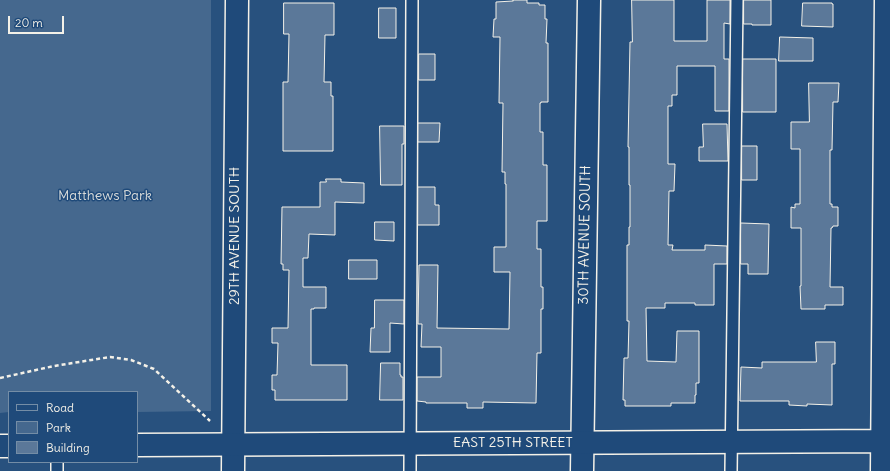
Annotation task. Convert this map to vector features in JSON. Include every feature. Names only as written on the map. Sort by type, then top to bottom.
[{"type":"street","name":"29TH AVENUE SOUTH","points":[[233,471],[237,0]]},
{"type":"street","name":"30TH AVENUE SOUTH","points":[[582,471],[589,0]]},
{"type":"street","points":[[882,471],[886,441],[888,35],[886,0]]},
{"type":"street","name":"EAST 25TH STREET","points":[[138,445],[886,441]]},
{"type":"lane","points":[[410,471],[412,0]]},
{"type":"lane","points":[[731,471],[737,0]]},
{"type":"path","points":[[0,378],[54,366],[110,357],[131,360],[154,369],[210,421]]},
{"type":"green space","name":"Matthews Park","points":[[0,0],[211,0],[211,411],[138,412],[138,391],[8,391],[8,412],[0,413]]},
{"type":"building","points":[[527,0],[527,3],[539,3],[539,5],[545,5],[545,19],[547,19],[546,43],[548,43],[548,102],[540,103],[540,132],[543,132],[543,165],[547,165],[547,221],[537,221],[537,249],[541,249],[541,287],[543,287],[543,309],[541,309],[541,353],[537,353],[536,403],[483,402],[483,408],[467,408],[467,403],[426,403],[417,401],[417,377],[441,377],[441,347],[421,347],[422,324],[418,324],[419,265],[438,265],[437,328],[509,329],[510,272],[494,272],[494,247],[506,247],[506,184],[505,172],[502,172],[503,103],[499,103],[500,37],[493,37],[494,19],[496,19],[496,2]]},
{"type":"building","points":[[632,0],[674,0],[674,41],[707,41],[707,0],[730,0],[730,24],[724,23],[724,59],[729,59],[729,111],[715,111],[715,66],[677,66],[677,95],[672,95],[672,106],[668,106],[668,164],[675,164],[674,191],[669,191],[668,245],[673,245],[672,250],[705,250],[705,245],[727,246],[727,264],[714,264],[714,305],[695,305],[695,303],[665,303],[665,308],[646,308],[647,361],[676,362],[677,331],[699,331],[699,383],[696,383],[695,403],[671,403],[671,406],[625,406],[625,400],[623,400],[624,358],[628,358],[629,321],[627,321],[627,245],[629,245],[630,227],[628,147]]},
{"type":"building","points":[[744,0],[771,0],[771,25],[744,24]]},
{"type":"building","points":[[284,3],[334,3],[334,35],[325,35],[324,82],[331,82],[331,96],[333,96],[333,151],[283,151],[283,82],[288,82],[289,34],[284,34]]},
{"type":"building","points":[[803,3],[832,3],[833,27],[802,26]]},
{"type":"building","points":[[379,8],[396,8],[396,38],[379,38]]},
{"type":"building","points":[[780,37],[813,38],[813,61],[779,61]]},
{"type":"building","points":[[419,54],[435,54],[435,80],[419,80]]},
{"type":"building","points":[[743,59],[776,59],[776,112],[743,112]]},
{"type":"building","points":[[809,83],[839,83],[838,102],[833,102],[832,150],[830,150],[830,204],[832,204],[832,207],[838,207],[838,226],[833,226],[831,228],[830,287],[843,287],[843,305],[825,305],[825,309],[801,309],[801,228],[791,228],[791,207],[795,208],[795,204],[800,204],[800,149],[791,149],[791,122],[809,122]]},
{"type":"building","points":[[418,123],[440,123],[439,142],[418,142]]},
{"type":"building","points":[[703,124],[727,124],[728,161],[699,161],[699,147],[703,147]]},
{"type":"building","points":[[380,126],[404,126],[404,144],[402,144],[402,185],[381,185]]},
{"type":"building","points":[[742,146],[757,146],[757,180],[742,180]]},
{"type":"building","points":[[326,179],[341,179],[341,182],[364,183],[364,203],[335,202],[335,235],[309,234],[308,258],[303,258],[303,287],[326,287],[326,308],[311,309],[311,365],[347,365],[347,400],[275,400],[275,390],[272,390],[272,375],[277,375],[278,343],[272,343],[272,328],[288,328],[289,270],[283,270],[283,264],[281,264],[282,207],[320,207],[320,182],[326,182]]},
{"type":"building","points":[[418,187],[435,187],[435,205],[439,205],[439,225],[418,225]]},
{"type":"building","points":[[375,222],[394,222],[394,241],[375,240]]},
{"type":"building","points":[[741,223],[769,224],[768,274],[748,274],[748,264],[741,264]]},
{"type":"building","points":[[349,260],[377,260],[377,279],[349,279]]},
{"type":"building","points":[[375,300],[404,300],[404,324],[390,323],[390,352],[370,352],[371,328],[374,328]]},
{"type":"building","points":[[816,342],[835,342],[835,364],[832,364],[832,405],[789,405],[789,401],[740,401],[741,367],[762,368],[762,362],[816,362]]},
{"type":"building","points":[[381,363],[400,363],[400,375],[403,377],[403,400],[380,400]]}]
